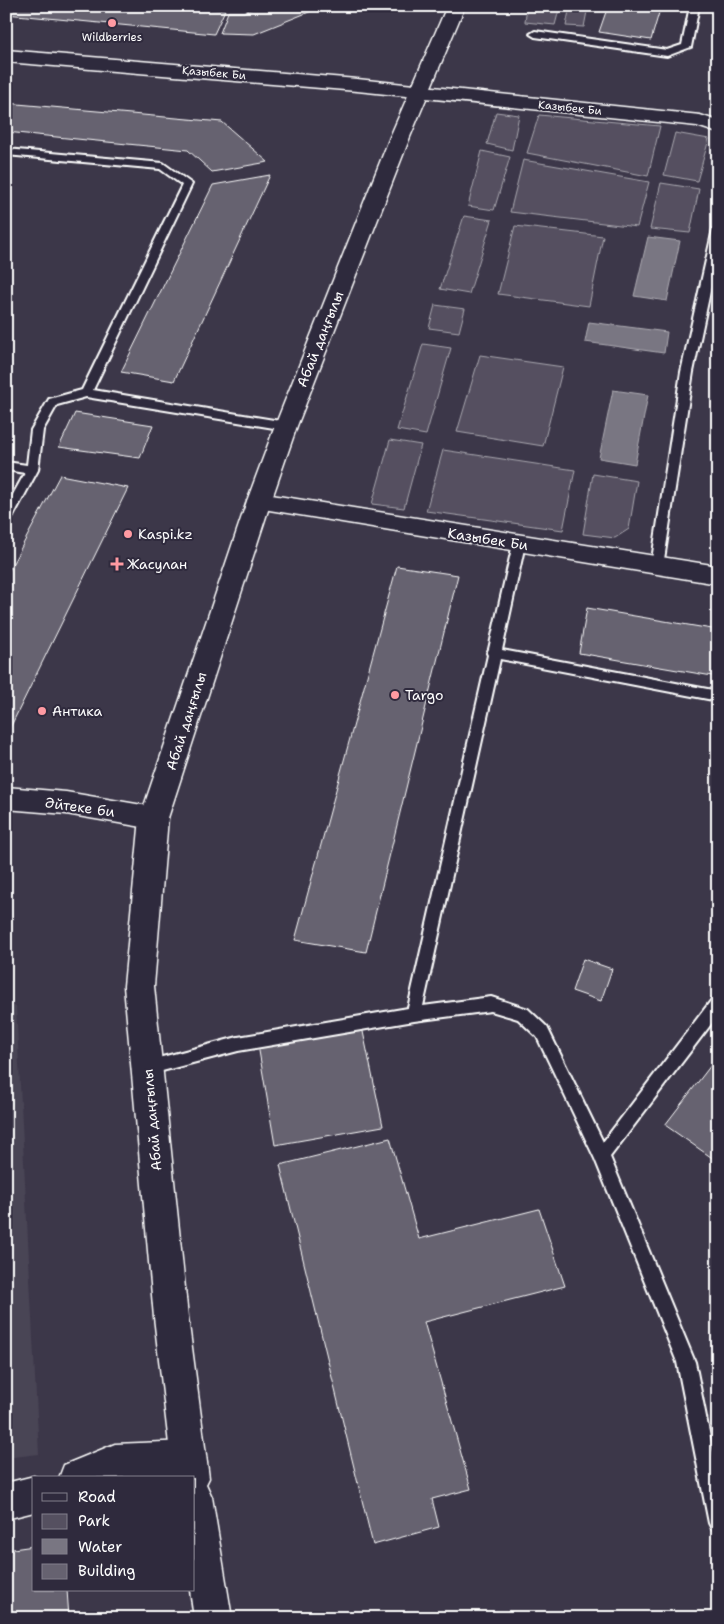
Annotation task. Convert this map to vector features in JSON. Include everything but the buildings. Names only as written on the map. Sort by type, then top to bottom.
[{"type":"main road","name":"Абай даңғылы","points":[[189,1469],[170,1308],[139,986],[154,818],[259,501],[286,426],[400,137],[421,92],[456,6]]},
{"type":"main road","name":"Қазыбек Би","points":[[6,56],[421,92]]},
{"type":"main road","name":"Казыбек Би","points":[[421,92],[700,121],[718,126]]},
{"type":"main road","name":"Казыбек Би","points":[[259,501],[718,575]]},
{"type":"main road","name":"Әйтеке би","points":[[6,798],[66,803],[154,818]]},
{"type":"main road","points":[[83,1476],[115,1462],[189,1469]]},
{"type":"main road","points":[[6,1501],[32,1494]]},
{"type":"main road","points":[[195,1503],[213,1618]]},
{"type":"lane","points":[[535,34],[667,53],[686,47],[696,6]]},
{"type":"lane","points":[[6,152],[163,166],[187,184],[86,393]]},
{"type":"lane","points":[[657,566],[687,372],[718,229]]},
{"type":"lane","points":[[6,519],[32,470],[37,430],[52,402],[86,393],[286,426]]},
{"type":"lane","points":[[6,466],[32,470]]},
{"type":"lane","points":[[414,1014],[519,544]]},
{"type":"lane","points":[[494,653],[718,696]]},
{"type":"lane","points":[[602,1156],[718,1003]]},
{"type":"lane","points":[[147,1068],[238,1044],[414,1014],[491,1004],[523,1014],[542,1032],[602,1156],[686,1362],[717,1516]]},
{"type":"shaded area","points":[[6,1004],[16,1006],[39,1454],[6,1458]]},
{"type":"green space","points":[[527,6],[560,6],[555,25],[525,22]]},
{"type":"green space","points":[[570,6],[588,6],[584,27],[566,26]]},
{"type":"green space","points":[[496,112],[519,115],[512,150],[487,144]]},
{"type":"green space","points":[[539,115],[660,126],[648,176],[527,153]]},
{"type":"green space","points":[[675,133],[709,139],[697,181],[664,175]]},
{"type":"green space","points":[[482,151],[510,157],[494,210],[468,206]]},
{"type":"green space","points":[[523,160],[649,182],[637,227],[510,212]]},
{"type":"green space","points":[[661,183],[699,189],[690,233],[650,229]]},
{"type":"green space","points":[[464,216],[492,220],[469,294],[440,289]]},
{"type":"green space","points":[[515,226],[603,236],[589,306],[498,294]]},
{"type":"green space","points":[[435,305],[465,309],[459,332],[429,328]]},
{"type":"green space","points":[[423,344],[451,348],[426,435],[397,430]]},
{"type":"green space","points":[[480,355],[563,367],[543,446],[457,432]]},
{"type":"green space","points":[[390,440],[421,445],[404,508],[372,504]]},
{"type":"green space","points":[[443,450],[575,470],[563,530],[426,511]]},
{"type":"green space","points":[[593,474],[637,481],[629,529],[615,538],[583,534]]},
{"type":"water","points":[[648,237],[680,241],[667,301],[634,296]]},
{"type":"water","points":[[589,322],[667,332],[664,353],[585,342]]},
{"type":"water","points":[[613,390],[648,395],[635,464],[599,458]]},
{"type":"place","name":"Wildberries","points":[[112,23]]},
{"type":"place","name":"Kaspi.kz","points":[[128,534]]},
{"type":"place","name":"Жасулан","points":[[117,564]]},
{"type":"place","name":"Targo","points":[[395,695]]},
{"type":"place","name":"Антика","points":[[42,711]]}]
